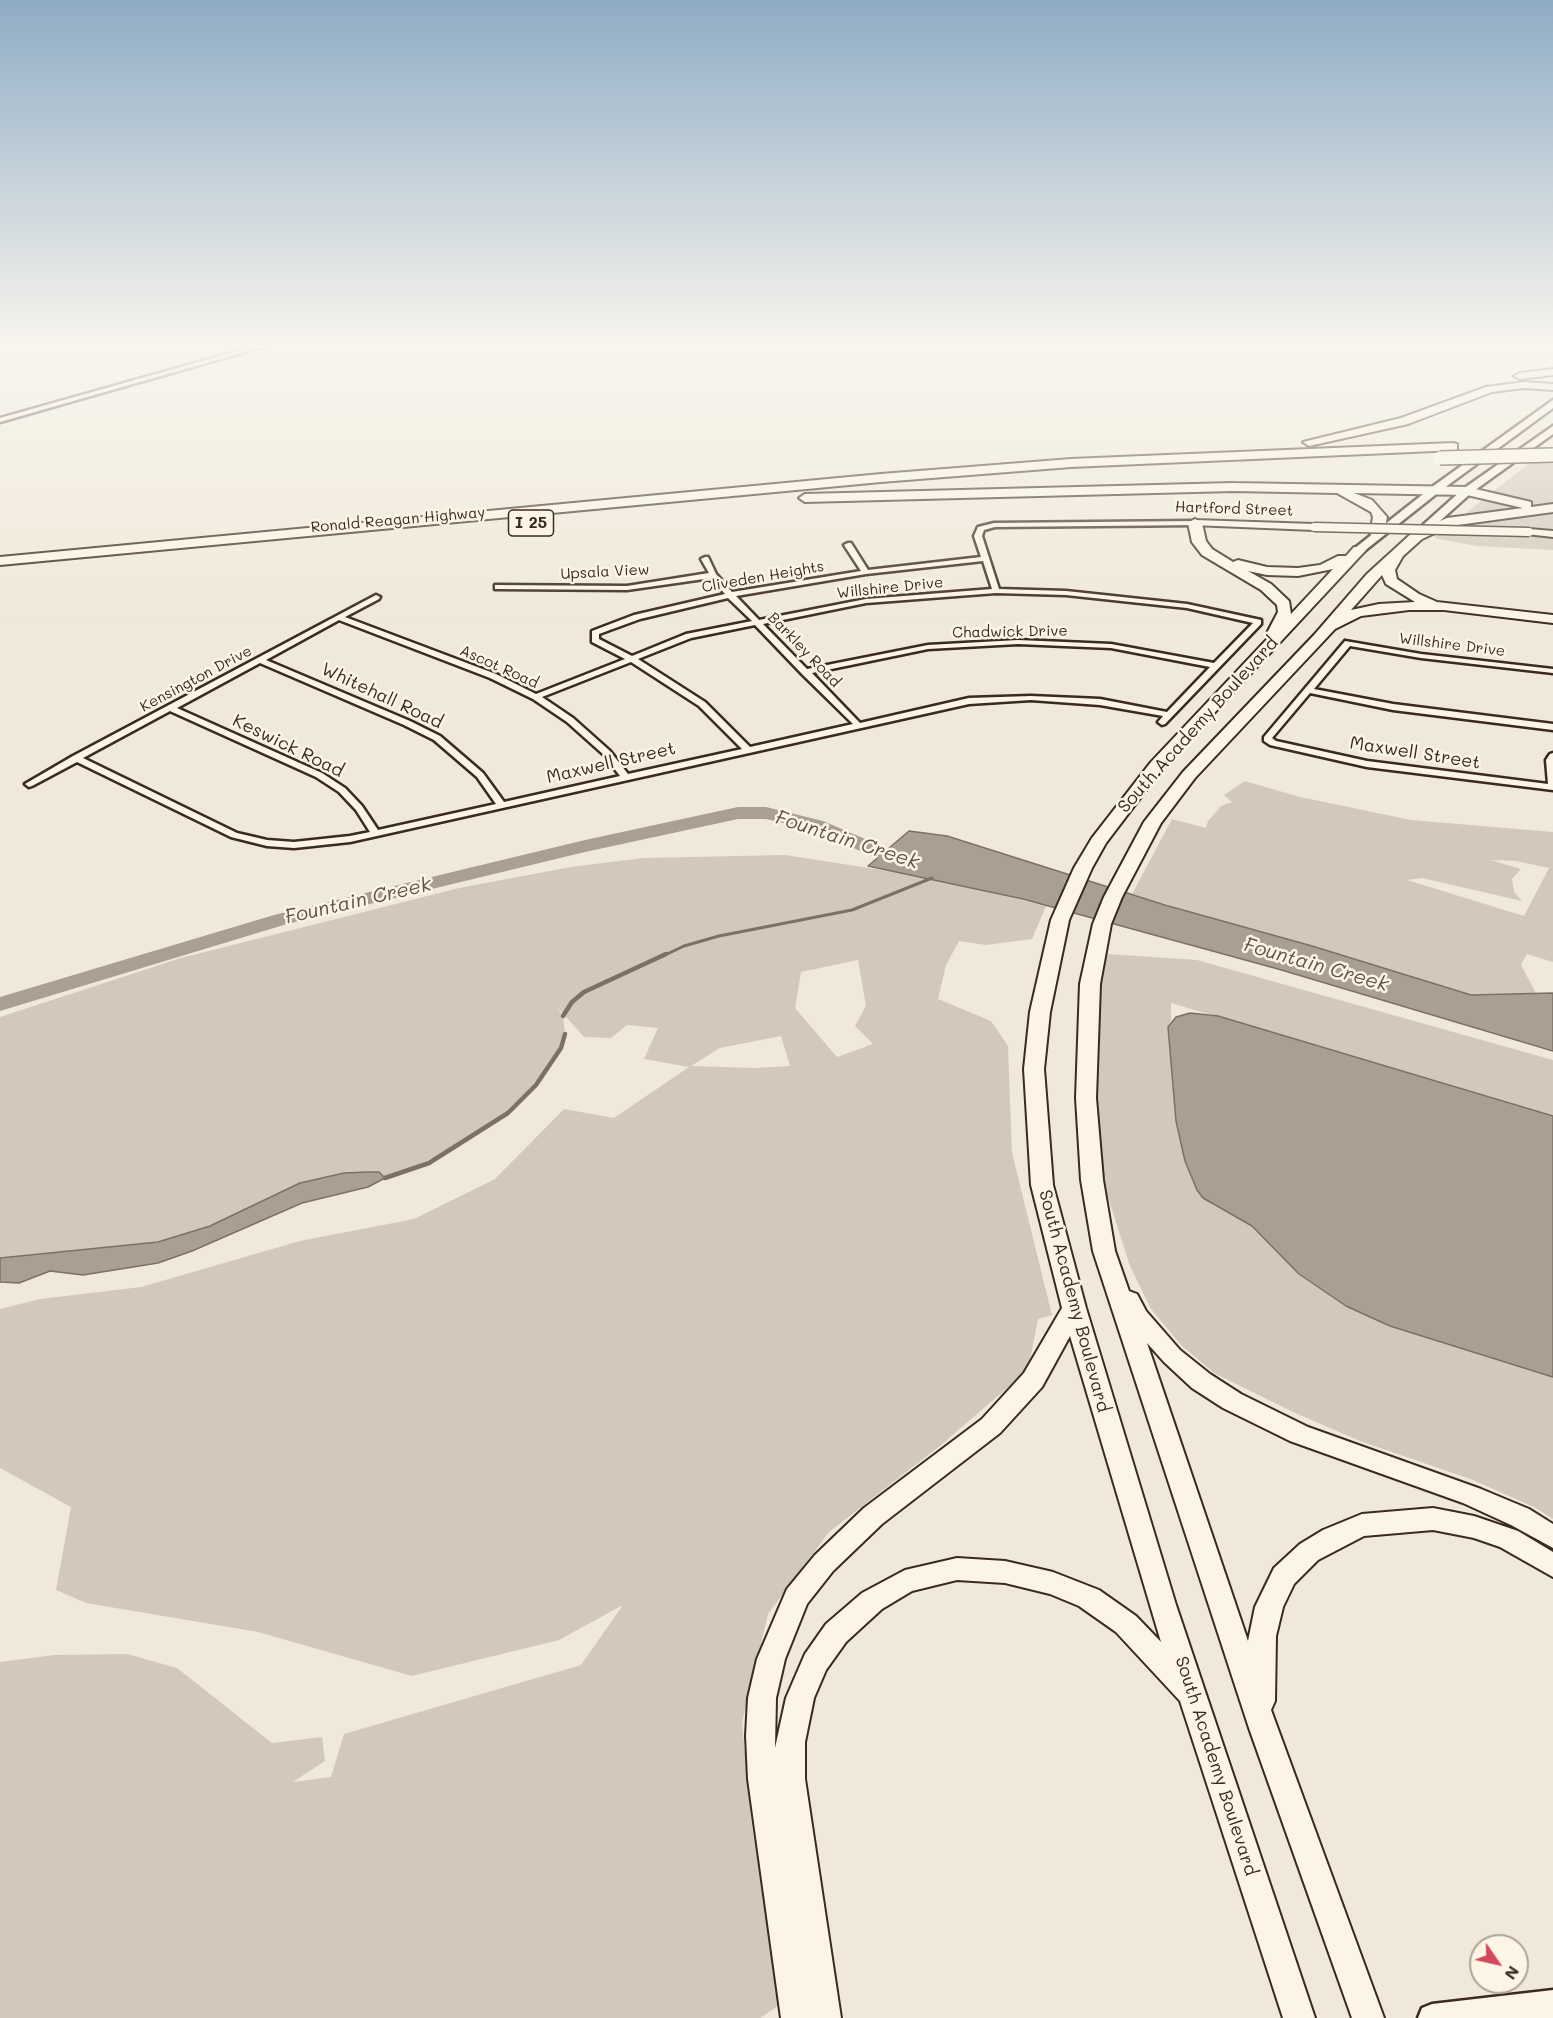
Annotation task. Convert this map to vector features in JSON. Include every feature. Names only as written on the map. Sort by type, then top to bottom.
[{"type":"highway","points":[[1129,460],[1251,450],[1336,437]]},
{"type":"highway","name":"Ronald Reagan Highway","points":[[0,561],[732,491],[1129,460],[1553,445]]},
{"type":"highway","name":"Ronald Reagan Highway","points":[[0,574],[805,498],[1087,474],[1553,455]]},
{"type":"highway","points":[[1460,472],[1458,482],[1467,491]]},
{"type":"highway","points":[[805,498],[1139,487],[1436,489],[1467,491],[1513,503],[1553,508]]},
{"type":"highway","points":[[1310,488],[1337,492],[1367,503],[1376,510],[1380,518],[1377,534]]},
{"type":"highway","points":[[1417,536],[1447,522],[1460,519],[1553,508]]},
{"type":"highway","points":[[1195,523],[1199,542],[1218,559],[1266,587],[1284,604],[1285,612],[1266,649]]},
{"type":"highway","name":"South Academy Boulevard","points":[[1368,2018],[1263,1728],[1104,1251],[1092,1180],[1086,1098],[1088,1016],[1096,951],[1102,924],[1113,897],[1153,822],[1189,775],[1319,638],[1372,577],[1417,536]]},
{"type":"highway","points":[[1402,548],[1388,570],[1391,581],[1414,597],[1444,606]]},
{"type":"highway","points":[[1218,559],[1267,571],[1298,572],[1323,569],[1359,550]]},
{"type":"highway","name":"South Academy Boulevard","points":[[1299,2018],[1162,1605],[1074,1308],[1042,1185],[1034,1069],[1040,1012],[1060,920],[1071,893],[1098,842],[1157,765],[1359,550]]},
{"type":"highway","points":[[1319,638],[1356,613],[1379,608],[1444,606],[1553,619]]},
{"type":"highway","points":[[1104,1251],[1137,1316],[1172,1356],[1201,1381],[1233,1401],[1299,1434],[1472,1496],[1520,1517],[1553,1538]]},
{"type":"highway","points":[[797,2018],[763,1779],[760,1736],[762,1698],[771,1659],[783,1628],[796,1597],[824,1563],[873,1516],[991,1426],[1014,1402],[1033,1380],[1074,1308]]},
{"type":"highway","points":[[1263,1728],[1260,1666],[1262,1636],[1269,1607],[1284,1576],[1308,1551],[1362,1525],[1433,1519],[1474,1527],[1509,1539],[1553,1566]]},
{"type":"highway","points":[[825,2018],[790,1779],[790,1742],[800,1698],[814,1663],[836,1633],[863,1609],[905,1581],[957,1569],[1005,1572],[1053,1583],[1089,1598],[1126,1624],[1193,1698]]},
{"type":"main road","name":"South Academy Boulevard","points":[[1359,550],[1436,489],[1507,437]]},
{"type":"main road","name":"South Academy Boulevard","points":[[1417,536],[1467,491],[1542,437]]},
{"type":"main road","points":[[1432,2018],[1553,2004]]},
{"type":"street","name":"Hartford Street","points":[[996,591],[978,536],[981,529],[994,525],[1195,523],[1553,534]]},
{"type":"street","points":[[848,546],[866,572]]},
{"type":"street","name":"Barkley Road","points":[[705,559],[713,575],[730,595],[858,725]]},
{"type":"street","name":"Cliveden Heights","points":[[630,658],[595,640],[595,633],[637,617],[730,595],[866,572],[985,559]]},
{"type":"street","name":"Upsala View","points":[[498,588],[627,588],[713,575]]},
{"type":"street","name":"Willshire Drive","points":[[536,697],[689,636],[866,601],[996,591],[1118,597],[1187,606],[1258,622],[1216,666]]},
{"type":"street","name":"Kensington Drive","points":[[29,784],[376,597]]},
{"type":"street","name":"Ascot Road","points":[[339,617],[493,676],[536,697],[570,720],[607,753],[625,776]]},
{"type":"street","name":"Chadwick Drive","points":[[805,672],[928,647],[1018,642],[1111,646],[1216,666]]},
{"type":"street","name":"Willshire Drive","points":[[1309,690],[1348,643],[1430,657],[1553,671]]},
{"type":"street","points":[[630,658],[702,704],[747,749]]},
{"type":"street","name":"Whitehall Road","points":[[260,660],[437,738],[480,774],[502,806]]},
{"type":"street","name":"Maxwell Street","points":[[76,758],[249,839],[294,845],[329,842],[376,833],[969,701],[1030,698],[1100,702],[1165,719],[1216,666]]},
{"type":"street","points":[[1309,690],[1393,707],[1553,727]]},
{"type":"street","name":"Maxwell Street","points":[[1309,690],[1267,740],[1378,765],[1553,786]]},
{"type":"street","name":"Keswick Road","points":[[171,708],[319,775],[342,790],[359,808],[376,833]]},
{"type":"street","points":[[1553,756],[1550,760],[1553,786]]},
{"type":"shaded area","points":[[1553,460],[1553,550],[1476,546],[1434,538],[1532,461]]},
{"type":"shaded area","points":[[1245,781],[1300,797],[1411,820],[1553,832],[1553,962],[1527,954],[1521,965],[1537,995],[1471,995],[1132,894],[1172,819],[1206,828],[1208,821],[1221,806],[1232,802],[1224,795]],"holes":[[[1491,860],[1516,861],[1549,868],[1524,916],[1407,880],[1422,878],[1522,901],[1514,892],[1512,879],[1521,869]]]},
{"type":"shaded area","points":[[785,855],[933,878],[1046,906],[1032,939],[986,945],[959,941],[946,965],[938,999],[991,1021],[1008,1046],[1012,1153],[1052,1315],[1038,1319],[1028,1370],[941,1445],[829,1532],[768,1614],[742,1722],[752,1826],[781,2004],[760,2018],[0,2018],[0,1662],[55,1655],[127,1654],[177,1668],[272,1743],[322,1737],[325,1761],[293,1782],[331,1777],[344,1734],[581,1665],[623,1605],[559,1640],[412,1676],[258,1632],[86,1603],[56,1590],[71,1507],[0,1468],[0,1309],[40,1299],[141,1287],[300,1241],[414,1219],[495,1179],[564,1109],[614,1118],[689,1067],[644,1059],[658,1028],[627,1025],[611,1038],[584,1037],[557,1007],[563,1016],[565,1034],[561,1048],[524,1100],[455,1149],[385,1178],[379,1172],[158,1242],[0,1258],[0,1017],[181,958],[459,888],[571,867],[643,858]],"holes":[[[858,960],[866,1006],[855,1026],[873,1044],[837,1057],[795,1008],[801,972]],[[781,1036],[790,1066],[754,1068],[691,1066],[720,1048]]]},
{"type":"shaded area","points":[[1107,954],[1197,960],[1553,1060],[1553,1116],[1171,1003],[1171,1021],[1168,1027],[1211,1204],[1252,1226],[1299,1274],[1346,1306],[1423,1335],[1553,1377],[1553,1519],[1534,1507],[1473,1480],[1360,1441],[1293,1412],[1214,1373],[1181,1345],[1151,1309],[1130,1266],[1106,1191],[1092,1094],[1094,1013]]},
{"type":"water","points":[[909,831],[947,836],[1165,905],[1312,946],[1471,995],[1553,993],[1553,1051],[1278,969],[1023,899],[868,866]]},
{"type":"water","points":[[1190,1013],[1218,1016],[1553,1116],[1553,1377],[1390,1326],[1346,1306],[1299,1274],[1252,1226],[1203,1198],[1197,1190],[1185,1161],[1176,1121],[1168,1027],[1176,1017]]},
{"type":"water","points":[[379,1172],[385,1178],[368,1187],[302,1203],[192,1251],[158,1263],[83,1275],[50,1271],[19,1283],[0,1282],[0,1258],[158,1242],[210,1226],[300,1183],[344,1173]]},
{"type":"waterway","name":"Fountain Creek","points":[[0,1004],[125,964],[281,919],[585,846],[738,813],[766,813],[816,825],[898,861],[911,864]]},
{"type":"waterway","points":[[663,956],[684,946],[719,936],[852,910],[932,878]]},
{"type":"waterway","points":[[563,1016],[572,1002],[584,992],[666,954]]},
{"type":"waterway","points":[[385,1178],[429,1163],[508,1113],[536,1085],[561,1048],[565,1034]]}]
